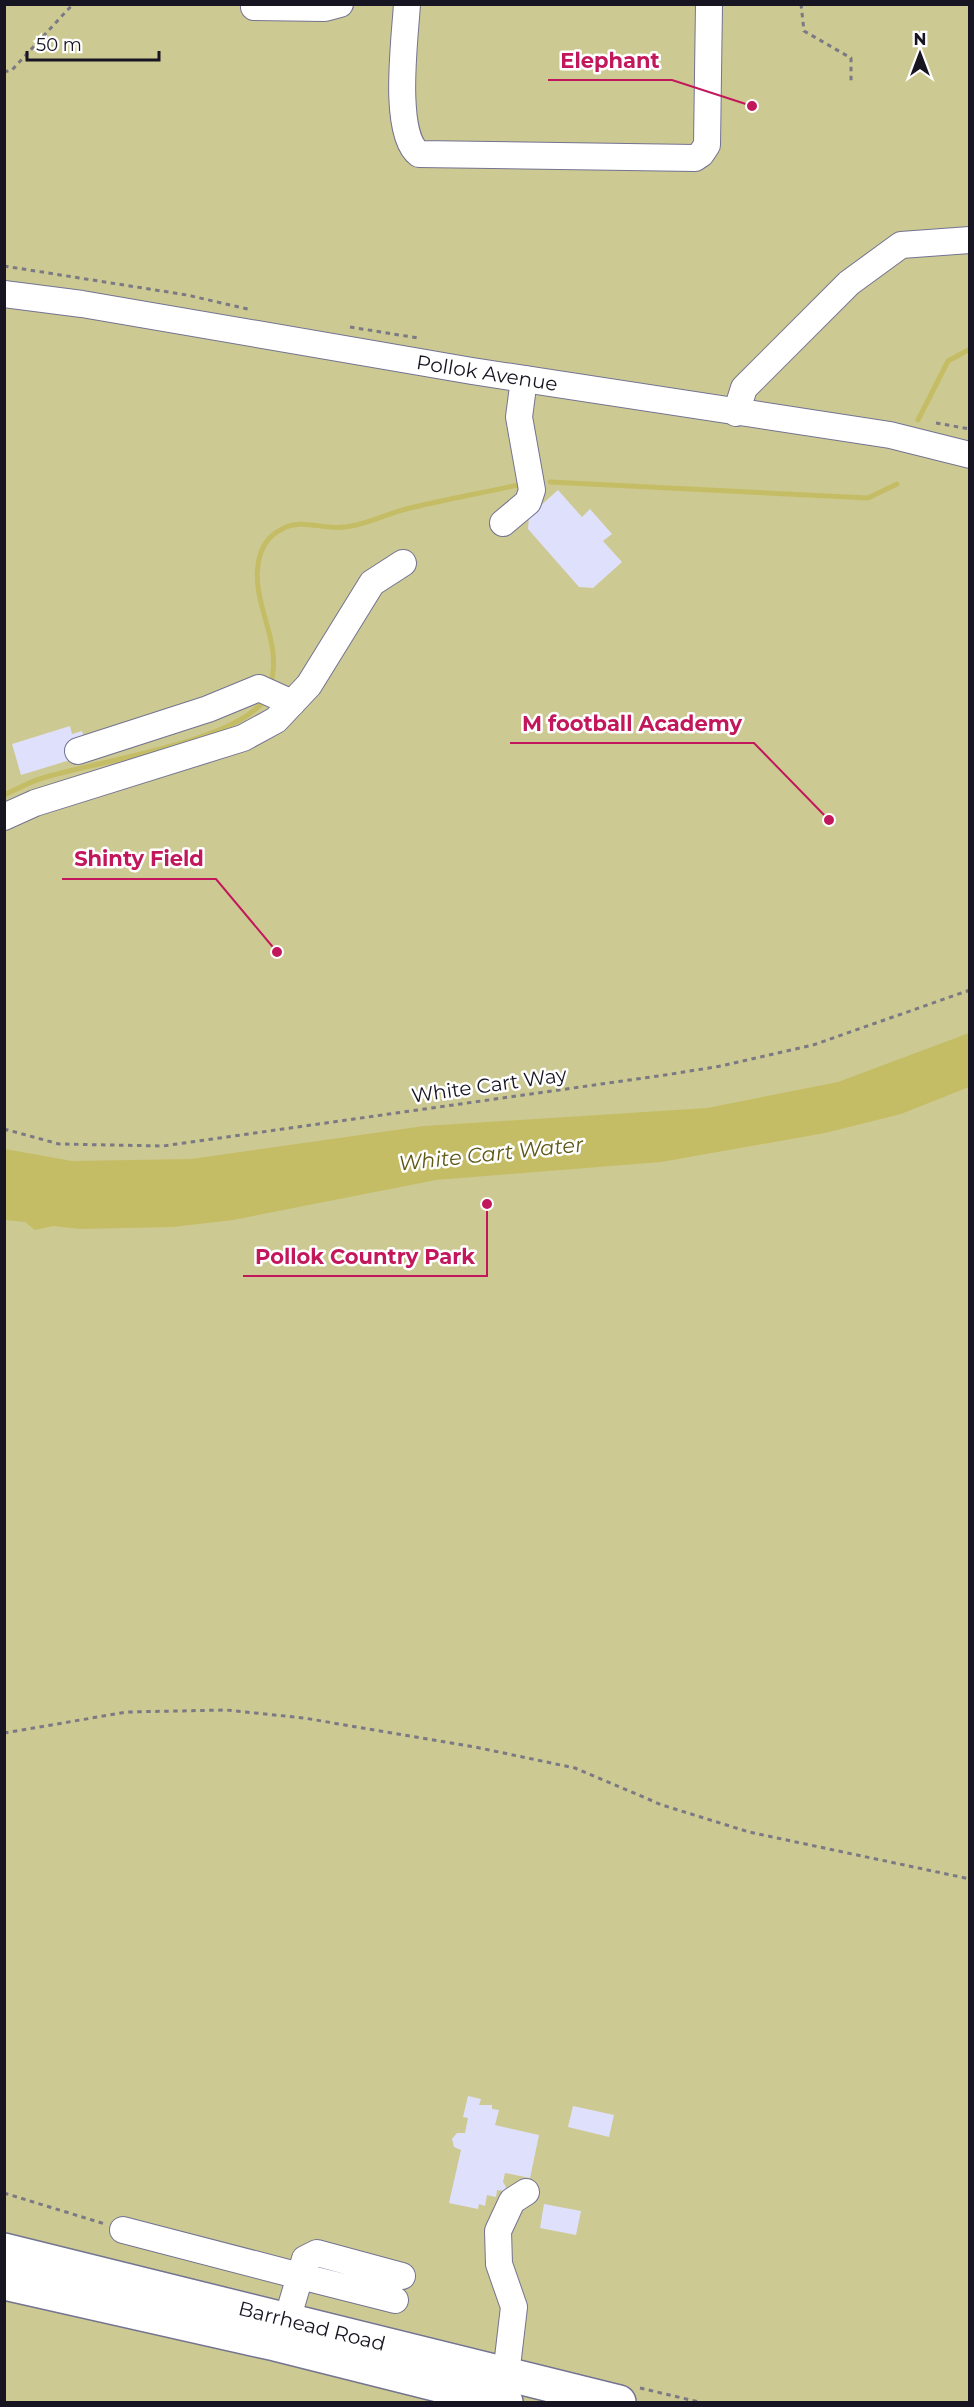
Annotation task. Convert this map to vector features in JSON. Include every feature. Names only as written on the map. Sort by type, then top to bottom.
[{"type":"main road","name":"Barrhead Road","points":[[4,2250],[287,2320],[504,2393]]},
{"type":"main road","name":"Barrhead Road","points":[[4,2283],[504,2393],[619,2403]]},
{"type":"street","points":[[254,7],[325,8],[340,4]]},
{"type":"street","points":[[407,4],[402,118],[410,147],[418,154],[694,158],[701,154],[707,145],[709,4]]},
{"type":"street","points":[[736,413],[744,388],[849,283],[901,245],[969,240]]},
{"type":"street","name":"Pollok Avenue","points":[[4,294],[82,304],[736,413],[890,435],[969,455]]},
{"type":"street","points":[[503,523],[528,502],[532,490],[519,417],[524,379]]},
{"type":"street","points":[[4,816],[20,808],[86,786],[243,738],[276,720],[317,674],[372,583],[403,563]]},
{"type":"street","points":[[78,751],[208,709],[259,688],[292,704]]},
{"type":"street","points":[[504,2393],[514,2307],[499,2264],[498,2231],[512,2201],[526,2192]]},
{"type":"street","points":[[123,2230],[300,2276],[399,2288]]},
{"type":"street","points":[[287,2320],[300,2276]]},
{"type":"path","points":[[4,72],[12,70],[73,4]]},
{"type":"path","points":[[801,4],[804,32],[851,58],[851,83]]},
{"type":"path","points":[[4,266],[187,295],[262,312]]},
{"type":"path","points":[[339,325],[425,339]]},
{"type":"path","points":[[930,422],[969,429]]},
{"type":"path","name":"White Cart Way","points":[[4,1129],[59,1144],[163,1146],[665,1076],[813,1045],[969,990]]},
{"type":"path","points":[[4,1734],[127,1712],[226,1710],[304,1718],[475,1747],[575,1768],[662,1805],[749,1832],[969,1879]]},
{"type":"path","points":[[4,2193],[123,2230]]},
{"type":"shaded area","points":[[5,5],[969,5],[969,2402],[5,2402]]},
{"type":"water","name":"White Cart Water","points":[[969,1033],[969,1087],[901,1114],[825,1133],[661,1162],[436,1180],[233,1220],[173,1227],[80,1229],[53,1226],[35,1230],[25,1222],[5,1220],[5,1149],[72,1161],[191,1159],[424,1126],[707,1108],[838,1082]]},
{"type":"building","points":[[558,490],[582,517],[590,509],[612,534],[603,541],[622,562],[593,588],[579,587],[528,529],[529,516]]},
{"type":"building","points":[[70,726],[72,734],[82,731],[85,742],[80,757],[21,775],[12,744]]},
{"type":"building","points":[[468,2096],[481,2099],[479,2105],[492,2105],[492,2109],[499,2110],[495,2125],[539,2135],[530,2178],[505,2173],[503,2182],[506,2187],[505,2191],[497,2190],[496,2197],[487,2195],[485,2206],[479,2204],[478,2209],[449,2203],[461,2150],[454,2147],[452,2139],[457,2133],[465,2133],[468,2118],[463,2117]]},
{"type":"building","points":[[573,2106],[614,2115],[609,2137],[568,2127]]},
{"type":"building","points":[[544,2204],[581,2211],[576,2235],[540,2228]]},
{"type":"waterway","points":[[918,420],[948,361],[970,349]]},
{"type":"waterway","points":[[550,482],[868,498],[897,484]]},
{"type":"waterway","points":[[270,686],[273,655],[257,580],[261,554],[273,535],[297,524],[353,526],[406,509],[518,485]]},
{"type":"waterway","points":[[4,795],[43,778],[196,739],[250,714],[266,698]]},
{"type":"place","name":"Elephant","points":[[752,106]]},
{"type":"place","name":"M football Academy","points":[[829,820]]},
{"type":"place","name":"Shinty Field","points":[[277,952]]},
{"type":"place","name":"Pollok Country Park","points":[[487,1204]]}]
